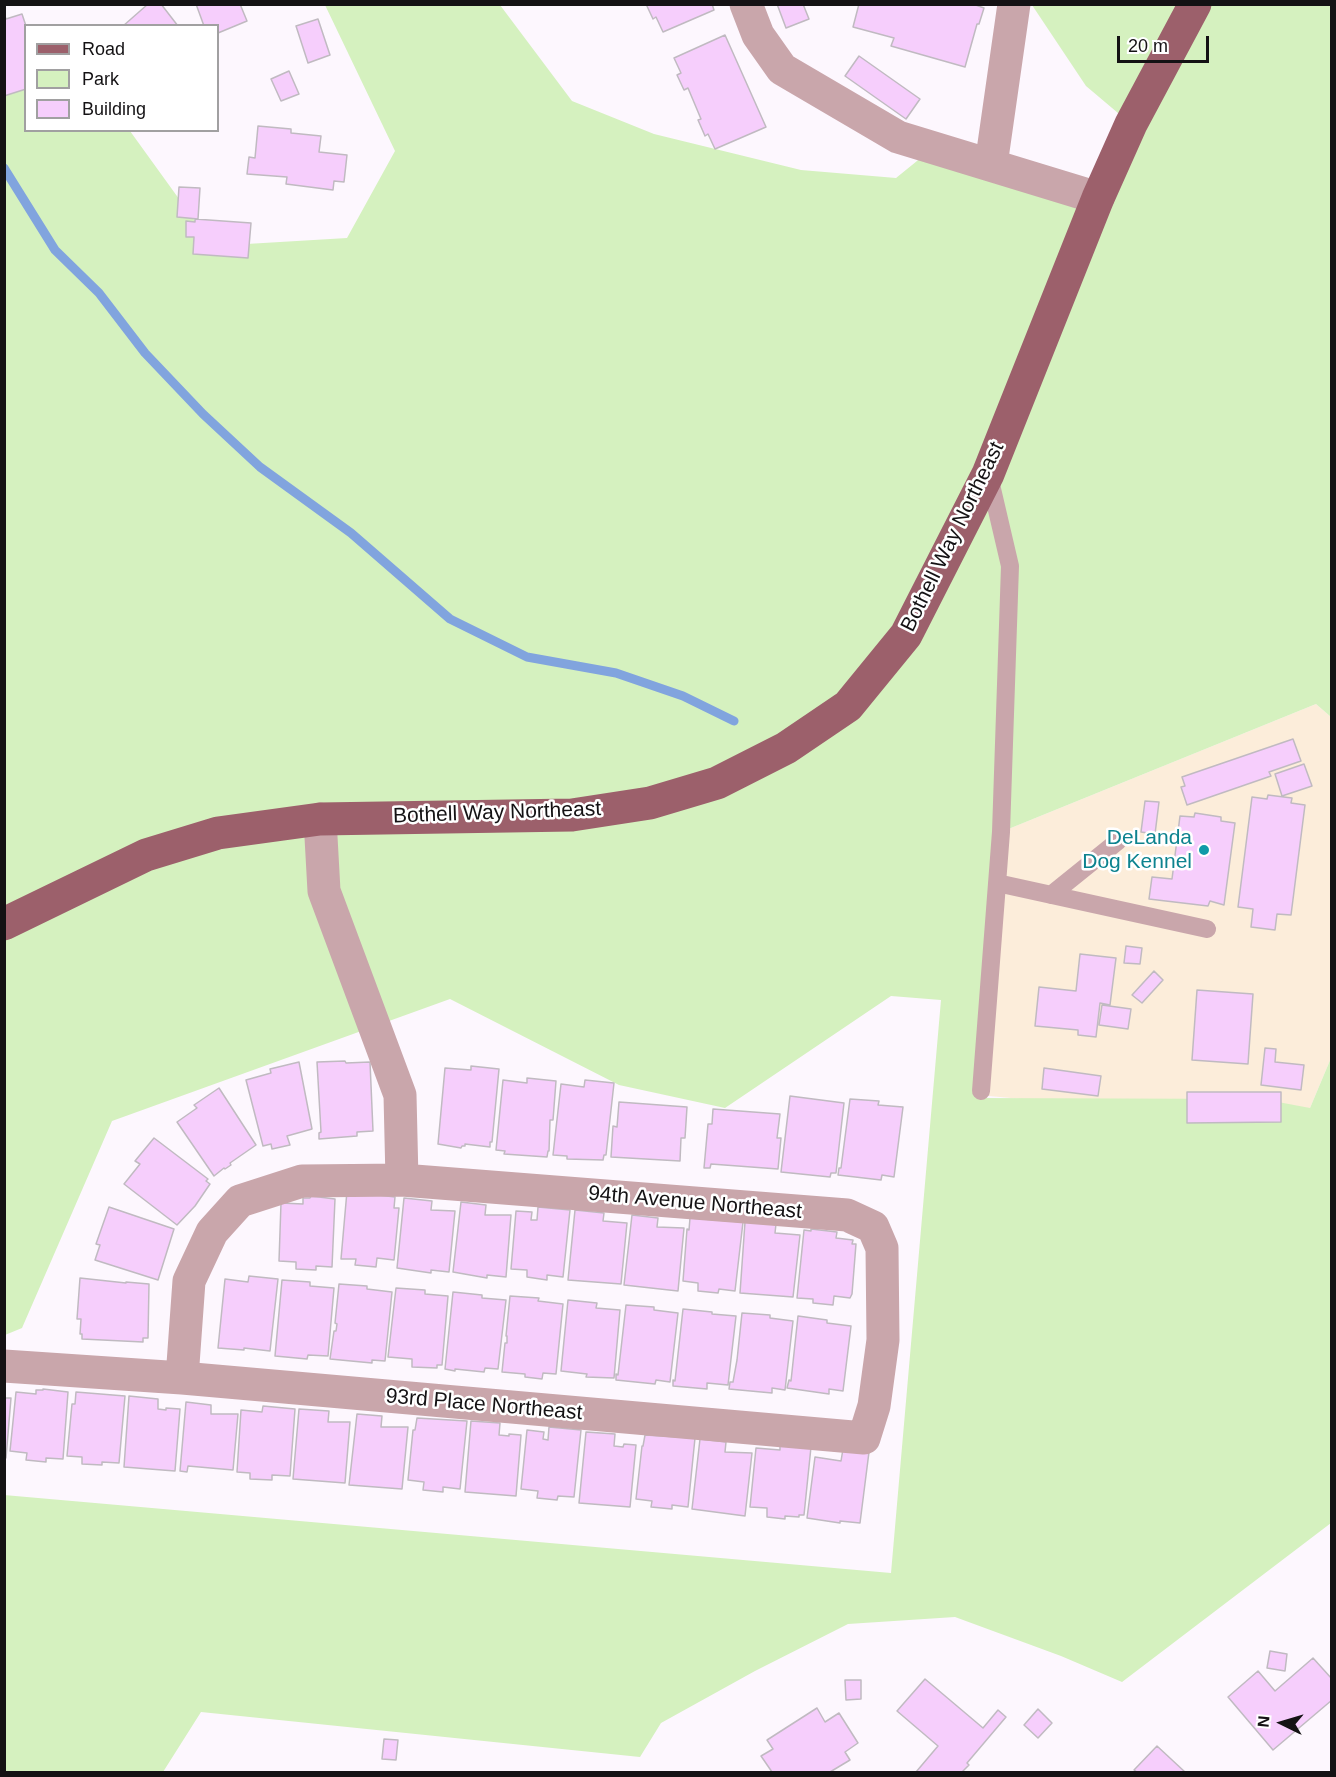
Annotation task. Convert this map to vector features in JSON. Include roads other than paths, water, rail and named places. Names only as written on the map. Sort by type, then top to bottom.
[{"type":"main road","name":"Bothell Way Northeast","points":[[4,924],[146,855],[218,833],[320,819],[572,815],[650,802],[717,783],[786,748],[848,706],[906,634],[988,474],[1098,198],[1131,124],[1195,4]]},
{"type":"street","points":[[746,4],[758,35],[782,69],[898,137],[1098,198]]},
{"type":"street","points":[[991,165],[1014,4]]},
{"type":"street","points":[[320,819],[324,891],[400,1095],[402,1180]]},
{"type":"street","name":"94th Avenue Northeast","points":[[182,1378],[189,1281],[212,1232],[240,1201],[302,1181],[402,1180],[847,1215],[873,1227],[882,1248],[883,1340]]},
{"type":"street","name":"93rd Place Northeast","points":[[4,1366],[182,1378],[864,1438],[874,1406],[883,1340]]},
{"type":"lane","points":[[981,1091],[1001,832],[1010,566],[988,474]]},
{"type":"lane","points":[[1051,895],[1118,841]]},
{"type":"lane","points":[[997,883],[1207,929]]},
{"type":"waterway","points":[[4,168],[55,250],[99,293],[145,353],[203,414],[260,467],[351,533],[450,619],[527,657],[616,673],[683,696],[734,721]]},
{"type":"place","name":"DeLanda Dog Kennel","points":[[1204,850]]}]
